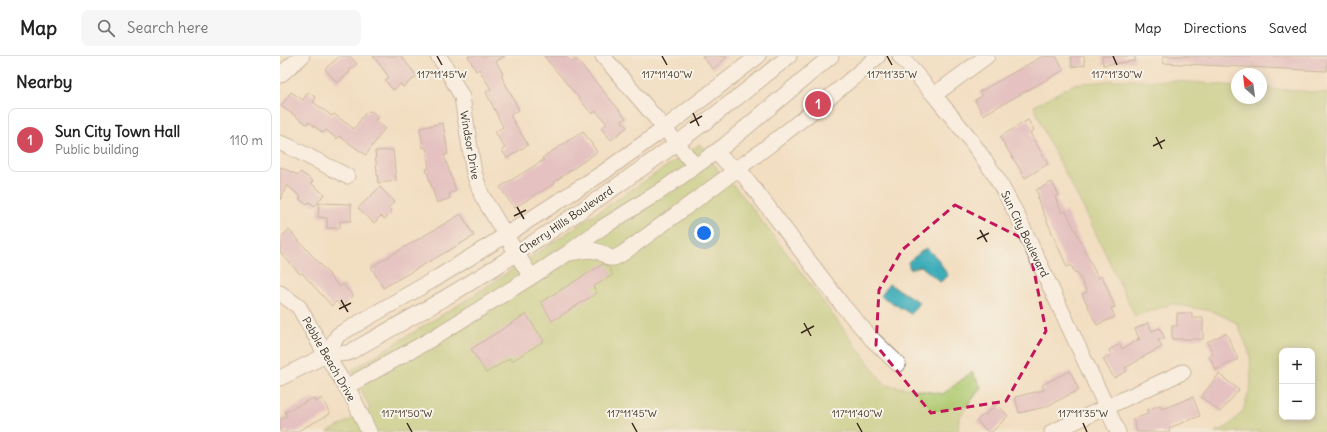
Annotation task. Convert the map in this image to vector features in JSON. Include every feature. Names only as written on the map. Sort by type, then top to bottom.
[{"type":"street","points":[[280,75],[302,56]]},
{"type":"street","name":"Windsor Drive","points":[[438,56],[462,97],[474,173],[482,196],[531,277]]},
{"type":"street","points":[[603,56],[665,128],[695,166]]},
{"type":"street","name":"Cherry Hills Boulevard","points":[[326,355],[338,335],[440,276],[604,172],[665,128],[758,56]]},
{"type":"street","name":"Cherry Hills Boulevard","points":[[280,378],[326,355],[348,353],[517,254],[677,143],[789,56]]},
{"type":"street","points":[[346,387],[428,341],[531,277],[568,253],[608,223],[662,190],[715,152],[832,56]]},
{"type":"street","name":"Sun City Boulevard","points":[[900,56],[967,135],[995,175],[1012,207],[1118,432]]},
{"type":"street","points":[[934,95],[987,56]]},
{"type":"street","points":[[568,253],[593,250],[601,252],[610,258],[614,258],[622,254],[739,169],[843,86],[872,58]]},
{"type":"street","points":[[280,143],[347,176]]},
{"type":"street","points":[[715,152],[727,164],[739,169],[843,306],[898,364]]},
{"type":"street","points":[[601,252],[608,223]]},
{"type":"street","name":"Pebble Beach Drive","points":[[280,293],[299,307],[346,387],[369,432]]},
{"type":"street","points":[[1052,432],[1183,372]]},
{"type":"highlighted area","points":[[955,205],[1028,241],[1046,331],[1006,401],[931,413],[876,345],[879,290],[902,250]]},
{"type":"green space","points":[[1119,80],[1177,81],[1231,86],[1231,104],[1267,104],[1267,88],[1327,93],[1327,432],[1215,432],[1227,427],[1243,411],[1251,385],[1250,354],[1237,323],[1212,311],[1172,304],[1135,316],[1086,213],[1048,140],[1034,106],[1074,84]]},
{"type":"green space","points":[[700,144],[722,176],[738,190],[792,260],[885,385],[943,394],[972,372],[981,387],[959,418],[958,432],[328,432],[370,409],[352,370],[471,297]]},
{"type":"water","points":[[926,248],[938,259],[948,276],[940,282],[921,266],[910,269],[908,262]]},
{"type":"water","points":[[889,284],[919,302],[911,314],[881,296]]},
{"type":"building","points":[[340,56],[350,56],[357,64],[337,83],[325,69]]},
{"type":"building","points":[[373,56],[401,56],[417,76],[403,87],[401,84],[393,90],[385,80],[389,77]]},
{"type":"building","points":[[468,56],[505,56],[496,61],[503,74],[501,75],[519,110],[510,115],[528,145],[507,158],[502,150],[505,148],[495,132],[503,127],[486,92],[491,89],[479,69],[476,71]]},
{"type":"building","points":[[544,56],[566,56],[572,63],[576,59],[626,118],[622,121],[627,127],[611,140],[601,128],[607,124],[596,111],[592,114]]},
{"type":"building","points":[[702,56],[728,56],[713,69]]},
{"type":"building","points":[[1043,56],[1056,56],[1064,70],[983,115],[975,100],[982,96],[979,92]]},
{"type":"building","points":[[1071,56],[1084,56],[1085,65],[1072,67]]},
{"type":"building","points":[[1102,56],[1135,56],[1135,61],[1103,65]]},
{"type":"building","points":[[1163,56],[1327,56],[1327,71],[1267,68],[1163,63]]},
{"type":"building","points":[[291,92],[303,100],[308,92],[316,98],[313,102],[332,116],[334,114],[354,129],[365,113],[371,111],[378,116],[375,121],[385,128],[366,155],[339,136],[337,139],[326,130],[323,133],[309,122],[307,124],[281,106]]},
{"type":"building","points":[[1028,120],[1034,130],[1030,133],[1048,164],[1025,178],[1000,137]]},
{"type":"building","points":[[443,123],[448,154],[444,155],[456,191],[449,194],[450,198],[437,203],[426,169],[429,168],[426,147],[423,148],[420,128]]},
{"type":"building","points":[[583,131],[597,152],[554,182],[555,183],[514,208],[500,187],[544,160],[542,158]]},
{"type":"building","points":[[393,150],[396,181],[378,183],[375,151]]},
{"type":"building","points":[[280,167],[298,175],[301,172],[313,181],[311,183],[324,194],[315,206],[309,202],[307,204],[299,199],[301,197],[287,185],[280,200]]},
{"type":"building","points":[[1052,182],[1059,195],[1055,197],[1062,213],[1066,211],[1098,278],[1102,276],[1115,307],[1111,308],[1115,317],[1097,325],[1082,294],[1087,292],[1077,272],[1075,273],[1071,265],[1067,267],[1037,198],[1039,197],[1036,190]]},
{"type":"building","points":[[380,187],[394,202],[388,208],[392,212],[385,219],[381,216],[374,223],[358,208]]},
{"type":"building","points":[[319,203],[351,204],[351,221],[340,221],[340,228],[327,228],[327,218],[318,217]]},
{"type":"building","points":[[461,214],[474,236],[383,288],[371,267]]},
{"type":"building","points":[[289,230],[330,275],[329,276],[340,287],[343,284],[353,296],[341,307],[336,301],[332,306],[302,273],[300,274],[280,252],[280,238]]},
{"type":"building","points":[[603,264],[609,267],[613,275],[593,287],[597,293],[552,321],[541,302]]},
{"type":"building","points":[[1177,313],[1192,313],[1192,318],[1203,318],[1203,339],[1172,339],[1172,326],[1177,326]]},
{"type":"building","points":[[526,314],[544,341],[512,361],[510,358],[486,373],[471,349]]},
{"type":"building","points":[[1148,323],[1152,331],[1160,328],[1165,339],[1158,339],[1162,347],[1125,368],[1127,371],[1114,378],[1103,359],[1111,355],[1109,350],[1120,344],[1122,349],[1140,339],[1137,339],[1139,338],[1135,329]]},
{"type":"building","points":[[1226,333],[1238,359],[1216,370],[1209,356],[1213,354],[1207,342]]},
{"type":"building","points":[[1070,371],[1079,390],[1045,407],[1019,413],[1015,397],[1044,390],[1042,385]]},
{"type":"building","points":[[1219,374],[1239,390],[1220,412],[1201,397]]},
{"type":"building","points":[[1193,397],[1200,416],[1169,428],[1170,432],[1137,432],[1133,419],[1148,414],[1147,410],[1160,405],[1162,409]]},
{"type":"building","points":[[313,398],[315,402],[322,398],[330,414],[296,432],[280,432],[280,420],[287,416],[285,412]]},
{"type":"building","points":[[997,404],[1008,416],[992,432],[988,432],[977,421]]},
{"type":"place","name":"Sun City Town Hall","points":[[818,104]]}]
